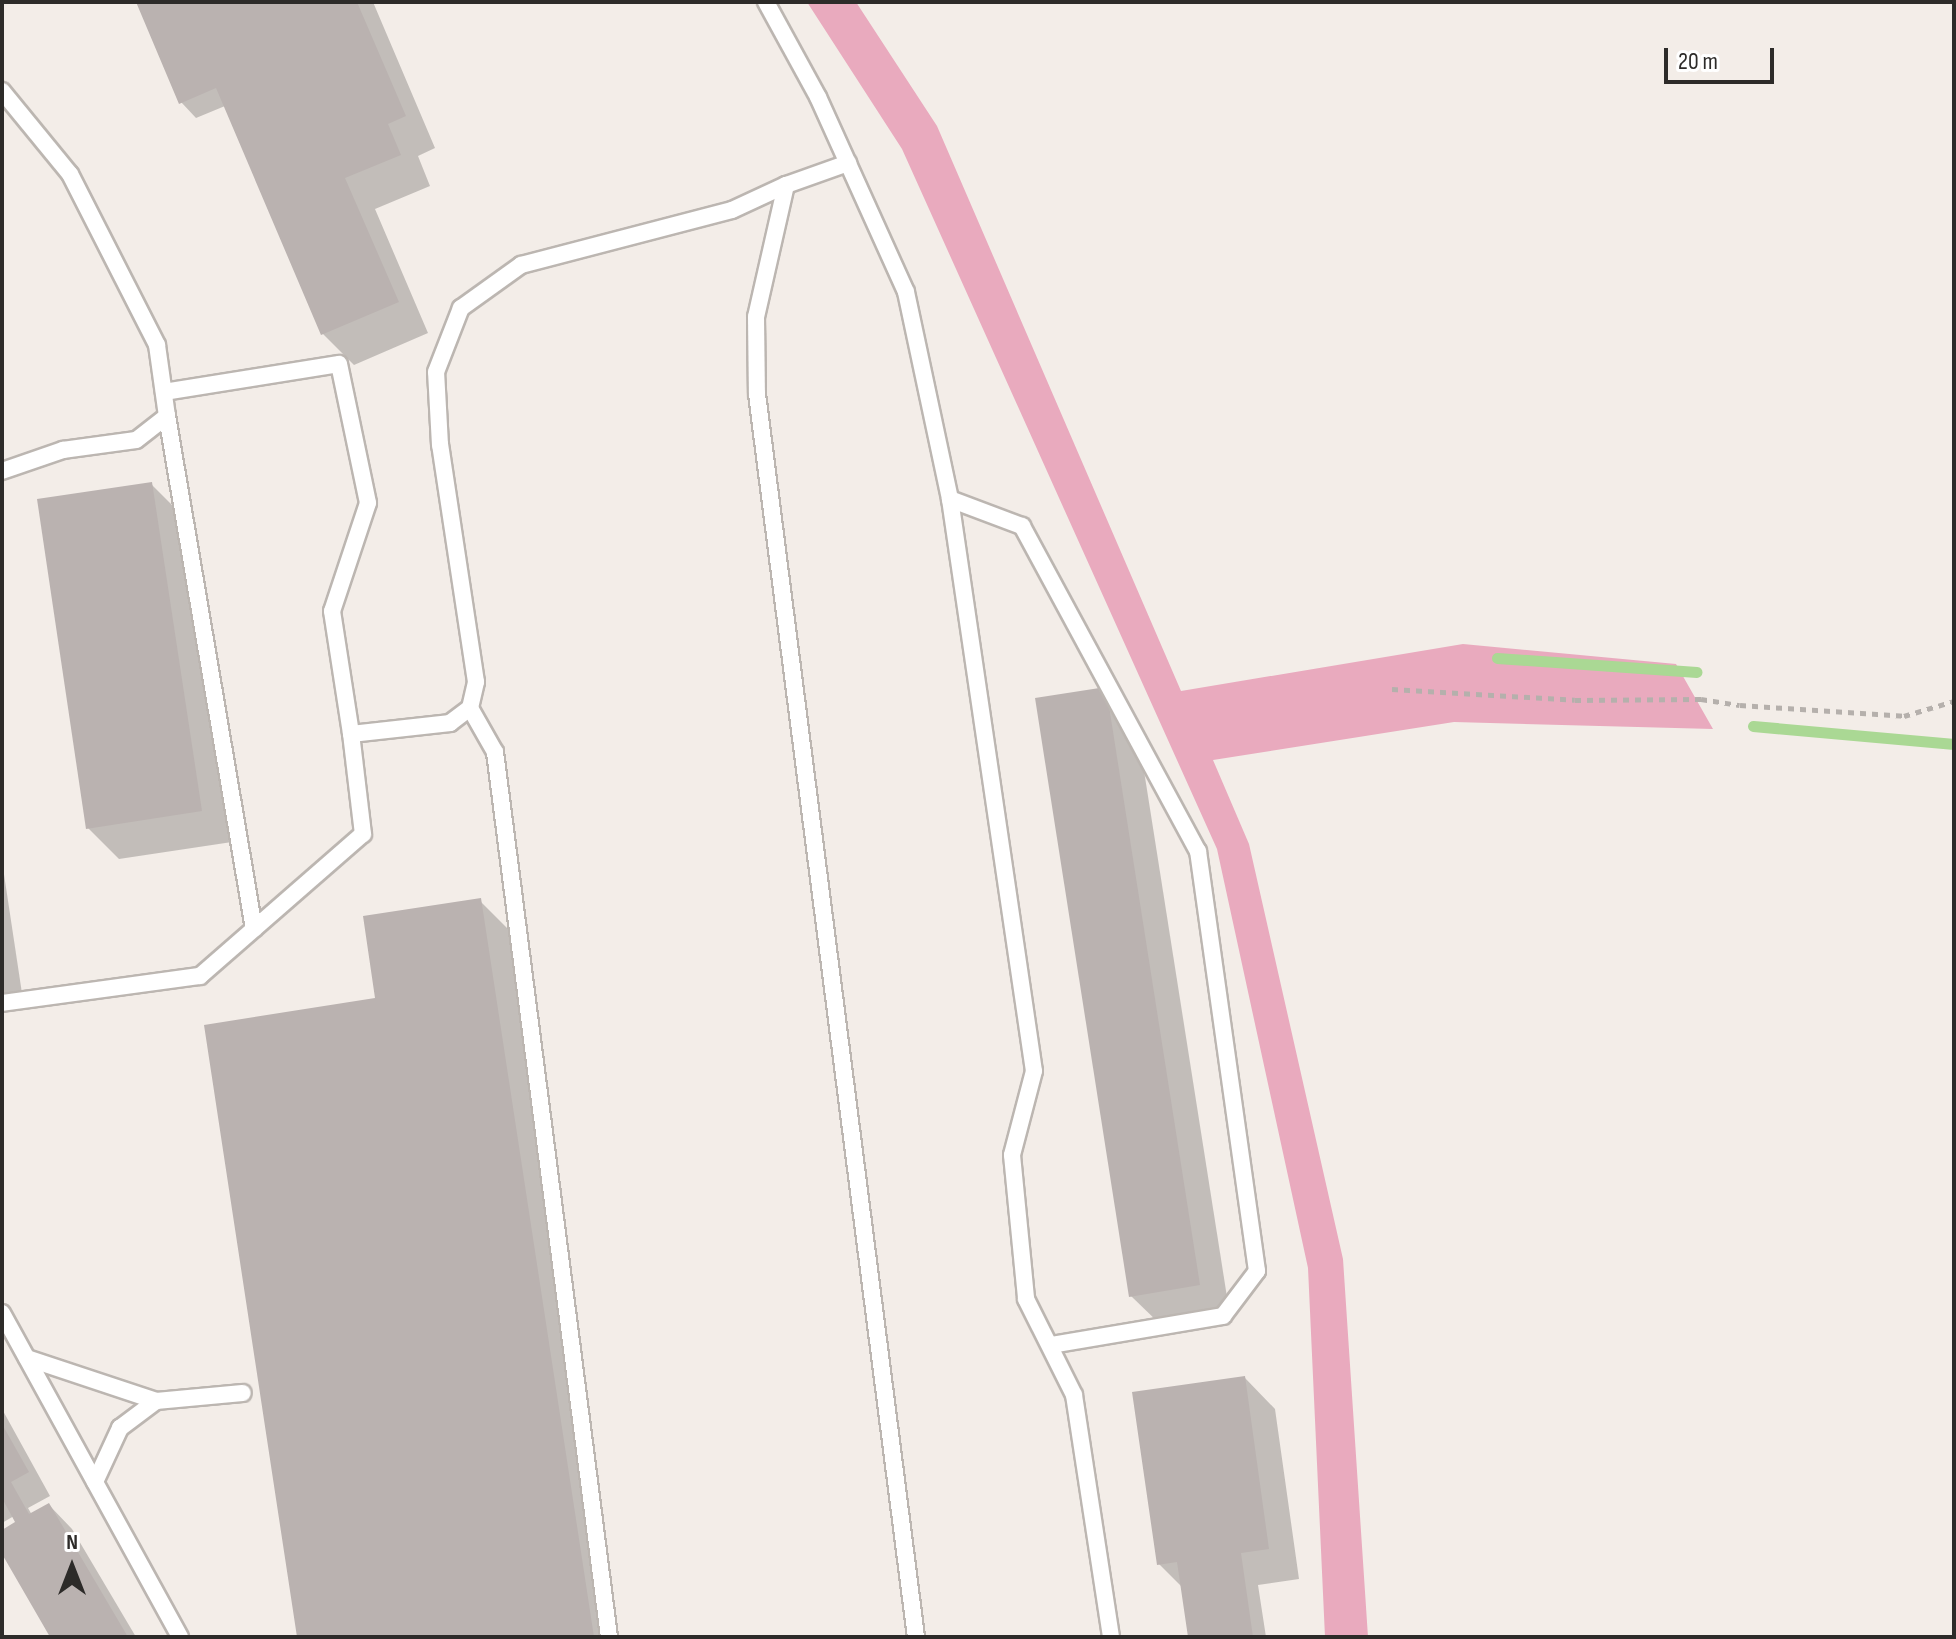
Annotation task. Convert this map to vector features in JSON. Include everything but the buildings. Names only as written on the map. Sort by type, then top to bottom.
[{"type":"lane","points":[[766,2],[818,97],[906,292],[950,499],[1034,1071],[1012,1155],[1026,1299],[1052,1345],[1074,1395],[1110,1637]]},
{"type":"lane","points":[[2,91],[70,174],[157,345],[254,929]]},
{"type":"lane","points":[[351,734],[450,723],[470,708],[476,682],[440,445],[436,372],[461,308],[521,265],[732,210],[786,185],[848,163]]},
{"type":"lane","points":[[786,185],[756,317],[757,394],[916,1637]]},
{"type":"lane","points":[[2,1003],[200,976],[363,834],[332,611],[368,503],[339,364],[164,392]]},
{"type":"lane","points":[[2,471],[63,450],[136,440],[167,416]]},
{"type":"lane","points":[[950,499],[1022,526],[1198,851],[1257,1271],[1223,1316],[1052,1345]]},
{"type":"lane","points":[[470,708],[495,752],[609,1637]]},
{"type":"lane","points":[[2,1313],[180,1637]]},
{"type":"lane","points":[[27,1358],[156,1401],[243,1393]]},
{"type":"lane","points":[[95,1482],[120,1428],[156,1401]]},
{"type":"path","points":[[1392,689],[1575,700],[1701,699],[1740,705],[1904,716],[1954,701]]},
{"type":"shaded area","points":[[807,2],[856,2],[937,126],[1181,691],[1463,644],[1676,664],[1713,729],[1454,722],[1213,760],[1249,844],[1343,1259],[1368,1637],[1325,1637],[1308,1268],[1217,849],[902,149]]},
{"type":"waterway","points":[[1497,658],[1697,672]]},
{"type":"waterway","points":[[1753,726],[1954,744]]}]
